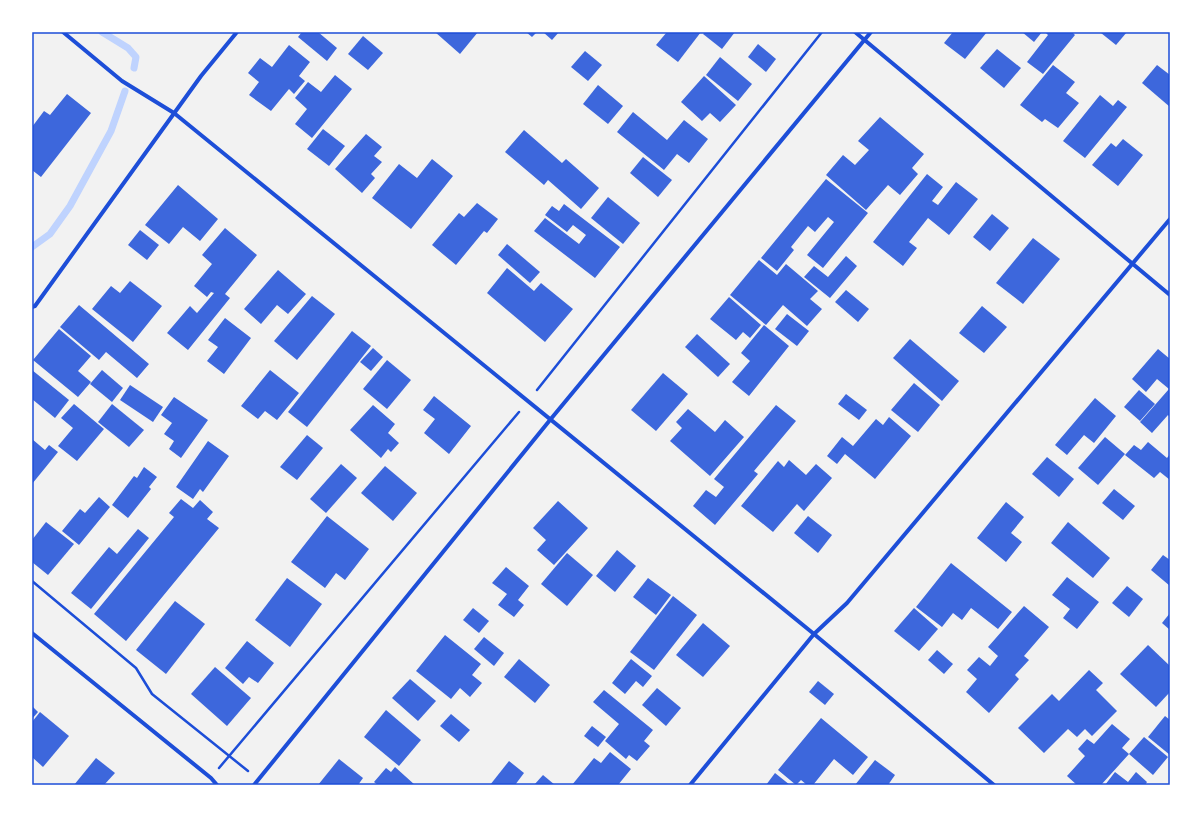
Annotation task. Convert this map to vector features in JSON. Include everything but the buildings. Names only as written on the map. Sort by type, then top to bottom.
[{"type":"street","points":[[63,32],[122,81],[174,113],[814,634],[994,785]]},
{"type":"street","points":[[32,307],[35,306],[201,76],[238,32]]},
{"type":"street","points":[[855,32],[1170,295]]},
{"type":"street","points":[[254,785],[550,420],[871,32]]},
{"type":"street","points":[[690,785],[814,634],[847,603],[1170,219]]},
{"type":"street","points":[[32,633],[205,773],[217,785]]},
{"type":"path","points":[[32,580],[136,668],[152,694],[259,779]]},
{"type":"waterway","points":[[102,32],[128,48],[136,57],[134,68]]},
{"type":"waterway","points":[[32,247],[50,234],[70,206],[111,131],[125,91]]}]
